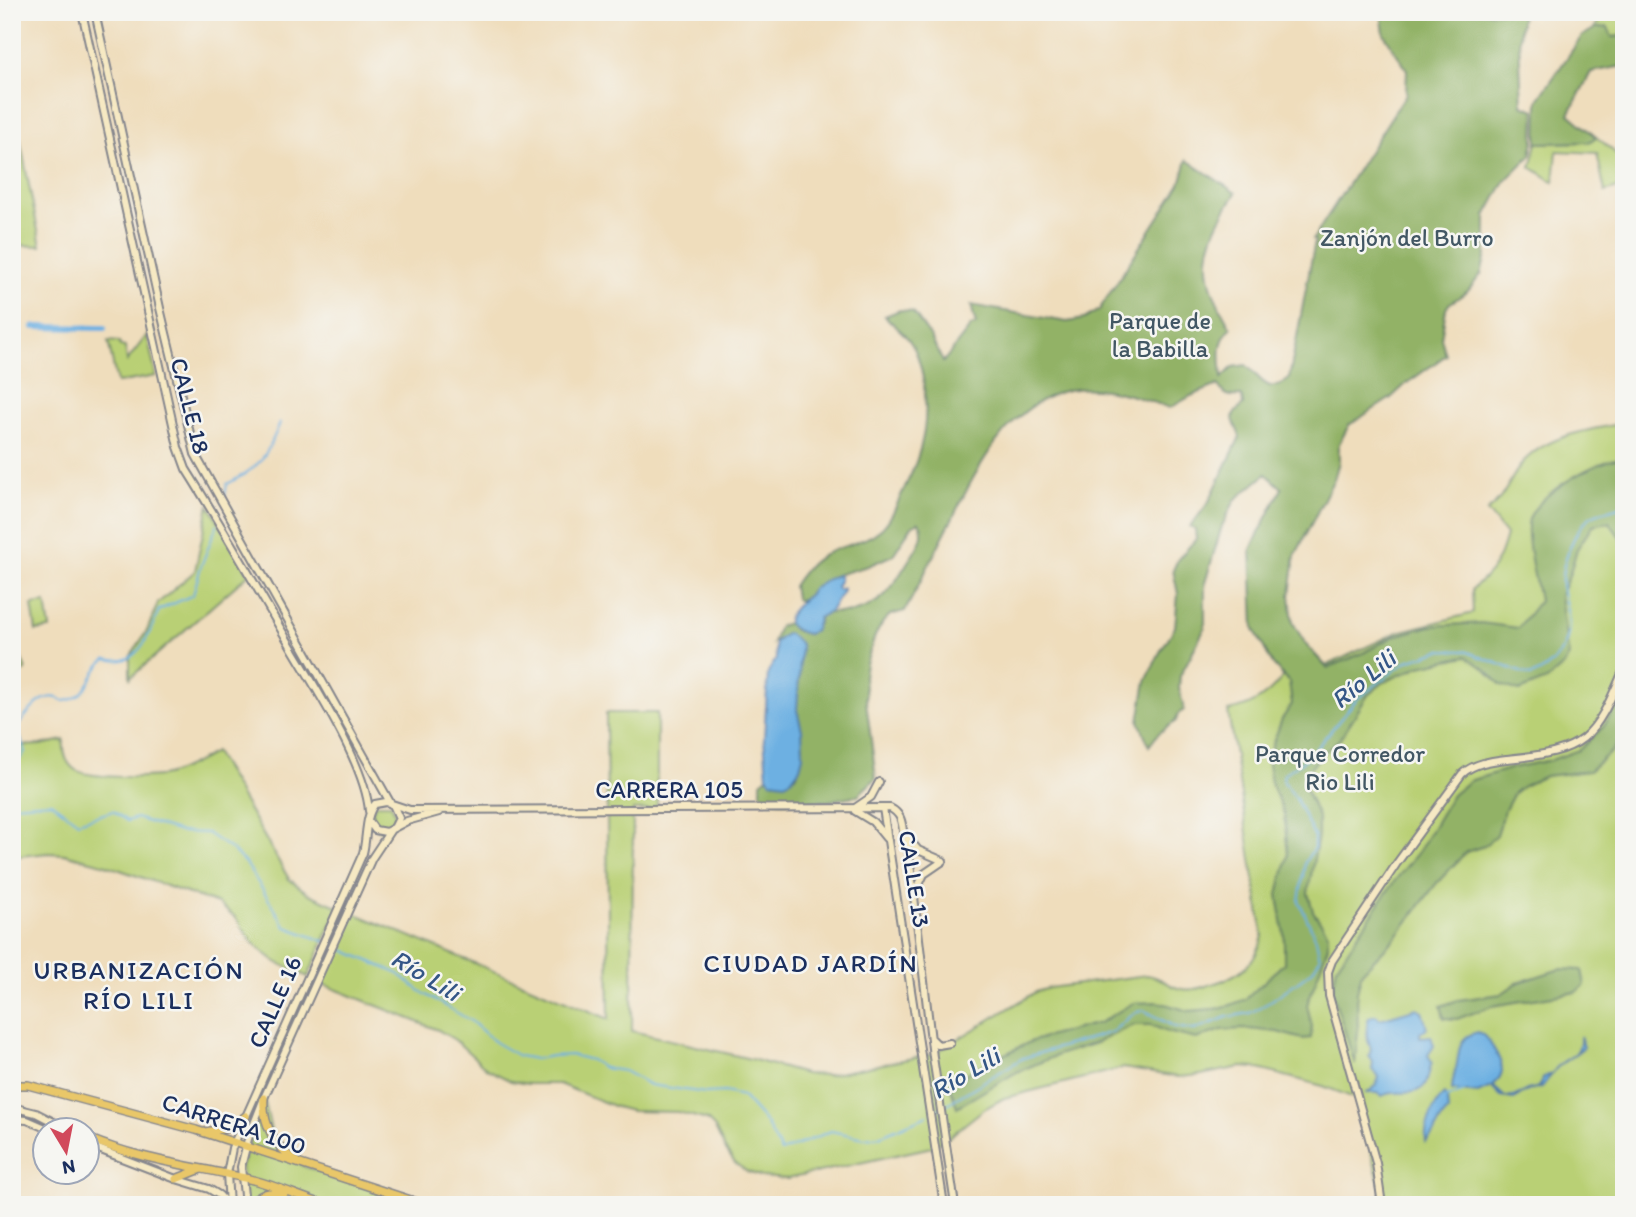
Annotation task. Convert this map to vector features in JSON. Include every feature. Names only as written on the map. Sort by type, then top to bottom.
[{"type":"main road","name":"CALLE 18","points":[[82,12],[178,447],[186,469],[339,733],[364,785],[369,815]]},
{"type":"main road","name":"CALLE 18","points":[[95,12],[192,444],[199,464],[393,805]]},
{"type":"main road","points":[[1382,1205],[1376,1163],[1329,996],[1328,972],[1332,961],[1397,863],[1462,774],[1475,765],[1546,755],[1573,747],[1587,736],[1597,722],[1624,669]]},
{"type":"main road","points":[[849,810],[865,803],[879,782]]},
{"type":"main road","points":[[380,802],[393,805],[398,818],[391,830],[376,830],[369,815],[371,808],[380,802]]},
{"type":"main road","name":"CARRERA 105","points":[[393,805],[410,810],[883,808]]},
{"type":"main road","points":[[883,808],[893,809],[900,815],[904,841],[908,848]]},
{"type":"main road","name":"CALLE 13","points":[[883,808],[888,843],[901,864],[915,900]]},
{"type":"main road","name":"CARRERA 105","points":[[391,830],[418,817],[454,810]]},
{"type":"main road","points":[[849,810],[873,822],[888,843]]},
{"type":"main road","name":"CALLE 16","points":[[228,1205],[227,1174],[234,1143],[363,853],[369,815]]},
{"type":"main road","name":"CALLE 16","points":[[245,1205],[241,1177],[245,1147],[264,1097],[372,859],[391,830]]},
{"type":"main road","name":"CALLE 13","points":[[944,1205],[927,1091],[901,864],[908,848],[907,837],[926,855],[943,861],[924,874],[916,888],[915,900],[937,1086],[955,1205]]},
{"type":"main road","points":[[931,1038],[941,1045],[950,1043]]},
{"type":"main road","name":"CARRERA 100","points":[[12,1084],[29,1084],[196,1130],[426,1205]]},
{"type":"main road","points":[[264,1097],[265,1116],[272,1136],[284,1152],[303,1166]]},
{"type":"main road","points":[[12,1107],[42,1116]]},
{"type":"main road","points":[[196,1130],[221,1130],[246,1116]]},
{"type":"main road","points":[[12,1119],[32,1122]]},
{"type":"main road","name":"CARRERA 100","points":[[102,1143],[129,1153],[241,1177],[326,1205]]},
{"type":"main road","points":[[102,1150],[209,1189],[228,1205]]},
{"type":"main road","points":[[176,1179],[201,1168]]},
{"type":"main road","points":[[251,1205],[258,1196],[272,1192],[313,1201]]},
{"type":"green space","points":[[1381,12],[1522,12],[1519,39],[1522,105],[1535,110],[1534,141],[1531,155],[1505,181],[1486,216],[1486,255],[1481,274],[1468,291],[1446,309],[1441,338],[1446,355],[1391,398],[1349,425],[1339,444],[1339,462],[1334,479],[1295,556],[1290,595],[1293,623],[1307,646],[1327,668],[1394,636],[1430,626],[1481,623],[1518,628],[1539,601],[1528,536],[1529,519],[1534,509],[1570,479],[1600,464],[1624,458],[1624,548],[1609,522],[1593,525],[1577,549],[1560,596],[1569,656],[1563,666],[1547,680],[1519,691],[1501,685],[1485,669],[1466,656],[1420,666],[1384,682],[1368,695],[1340,739],[1310,768],[1303,783],[1318,817],[1318,836],[1308,893],[1313,911],[1328,933],[1328,946],[1307,1005],[1312,1026],[1311,1038],[1302,1039],[1277,1032],[1248,1029],[1222,1030],[1196,1039],[1151,1025],[1133,1025],[1096,1043],[1017,1072],[957,1107],[949,1084],[1032,1041],[1099,1023],[1133,1003],[1158,1002],[1189,1011],[1223,1008],[1246,999],[1284,963],[1284,935],[1278,894],[1288,856],[1284,814],[1271,783],[1267,759],[1282,719],[1292,704],[1289,682],[1273,665],[1254,629],[1251,549],[1282,488],[1266,474],[1235,500],[1222,526],[1205,583],[1205,628],[1180,676],[1179,688],[1184,710],[1149,746],[1139,721],[1146,681],[1175,627],[1178,594],[1173,570],[1178,559],[1196,539],[1195,530],[1190,527],[1208,503],[1240,437],[1233,417],[1243,405],[1242,396],[1227,395],[1218,385],[1170,408],[1113,391],[1083,389],[1055,394],[1036,404],[1004,432],[991,449],[968,487],[905,611],[890,615],[875,636],[864,676],[876,778],[858,795],[829,801],[782,802],[768,798],[761,793],[761,782],[767,777],[771,781],[796,776],[803,751],[796,698],[800,657],[781,637],[773,643],[779,626],[788,623],[794,630],[808,634],[818,623],[820,616],[852,612],[882,598],[894,584],[922,536],[919,522],[912,526],[893,555],[868,566],[833,576],[812,589],[806,597],[799,601],[795,598],[793,586],[812,563],[827,553],[875,534],[885,525],[916,461],[926,407],[921,369],[911,343],[885,316],[900,310],[913,312],[930,336],[943,362],[971,326],[976,325],[971,305],[1067,322],[1084,319],[1099,310],[1180,184],[1187,160],[1236,193],[1216,229],[1208,260],[1213,291],[1231,328],[1221,345],[1222,378],[1233,367],[1246,365],[1265,384],[1282,384],[1289,379],[1315,241],[1313,239],[1406,94],[1407,70],[1384,34]]},
{"type":"green space","points":[[1605,12],[1624,12],[1624,36],[1612,37],[1597,28],[1593,30]]},
{"type":"green space","points":[[1608,27],[1612,37],[1624,36],[1624,66],[1591,72],[1569,114],[1596,137],[1589,142],[1537,143],[1538,100],[1582,36],[1596,28]]},
{"type":"green space","points":[[12,99],[41,246],[12,245]]},
{"type":"green space","points":[[1596,137],[1610,148],[1621,162],[1624,186],[1605,192],[1597,153],[1557,151],[1554,182],[1531,167],[1537,143],[1589,142]]},
{"type":"green space","points":[[147,335],[156,376],[117,383],[108,341],[119,342],[120,346],[125,347],[127,361]]},
{"type":"green space","name":"Parque Corredor Rio Lili","points":[[1624,423],[1624,1205],[1382,1205],[1381,1189],[1357,1099],[1323,1086],[1255,1068],[1241,1067],[1178,1077],[1123,1068],[1004,1098],[984,1109],[932,1147],[787,1179],[762,1177],[735,1163],[715,1128],[707,1120],[678,1112],[631,1111],[559,1084],[511,1081],[487,1069],[455,1040],[438,1030],[317,982],[349,911],[609,1019],[606,713],[657,713],[657,810],[633,810],[632,1031],[805,1074],[828,1075],[933,1054],[1036,992],[1049,988],[1147,975],[1177,988],[1189,990],[1228,978],[1237,974],[1256,955],[1263,936],[1228,711],[1254,702],[1274,688],[1307,646],[1326,666],[1398,632],[1473,613],[1472,589],[1494,566],[1506,535],[1487,511],[1500,499],[1520,466],[1536,451],[1559,439]]},
{"type":"green space","points":[[209,505],[249,574],[130,678],[130,657],[147,631],[158,603],[195,571]]},
{"type":"green space","points":[[46,603],[50,629],[36,631],[32,605]]},
{"type":"green space","points":[[12,637],[26,670],[12,676]]},
{"type":"green space","points":[[1624,692],[1624,734],[1612,751],[1589,771],[1545,776],[1514,793],[1497,835],[1484,846],[1466,852],[1437,883],[1395,938],[1362,972],[1357,992],[1355,1064],[1332,991],[1337,966],[1393,883],[1419,851],[1452,795],[1469,781],[1579,750],[1604,726]]},
{"type":"green space","points":[[64,740],[68,763],[74,769],[92,775],[166,775],[215,752],[289,879],[309,894],[339,907],[308,977],[278,963],[263,952],[252,942],[235,917],[218,904],[103,864],[64,854],[12,857],[12,746],[40,745]]},
{"type":"green space","points":[[375,804],[391,804],[398,822],[382,832],[369,822]]},
{"type":"green space","points":[[1560,969],[1582,970],[1585,985],[1577,992],[1492,1006],[1457,1019],[1444,1018],[1441,1006],[1458,1000],[1501,994],[1517,983]]},
{"type":"green space","points":[[264,1098],[272,1136],[303,1166],[426,1205],[326,1205],[278,1193],[245,1205],[241,1167]]},
{"type":"water","points":[[838,575],[840,579],[836,587],[839,590],[843,588],[843,591],[830,611],[818,618],[815,630],[808,634],[791,627],[788,618],[813,588]]},
{"type":"water","points":[[788,633],[801,644],[797,710],[802,730],[803,756],[800,768],[791,780],[785,783],[771,781],[767,777],[764,738],[768,672],[776,659],[775,643]]},
{"type":"water","points":[[1417,1008],[1422,1011],[1427,1028],[1420,1033],[1420,1037],[1431,1036],[1434,1046],[1428,1055],[1432,1062],[1425,1085],[1410,1093],[1382,1096],[1367,1093],[1376,1086],[1379,1077],[1372,1070],[1373,1062],[1369,1056],[1369,1017],[1376,1015],[1380,1019]]},
{"type":"water","points":[[1478,1032],[1490,1043],[1501,1066],[1501,1075],[1493,1086],[1505,1097],[1522,1093],[1514,1099],[1501,1097],[1491,1087],[1478,1093],[1452,1090],[1462,1041]]},
{"type":"water","points":[[1580,1036],[1584,1047],[1575,1054],[1580,1044]]},
{"type":"water","points":[[1552,1074],[1542,1087],[1533,1089],[1538,1087],[1544,1077]]},
{"type":"water","points":[[1444,1094],[1448,1111],[1426,1142],[1430,1116]]},
{"type":"waterway","points":[[34,327],[104,328]]},
{"type":"waterway","points":[[224,500],[227,484],[248,472],[261,460],[280,423]]},
{"type":"waterway","name":"Río Lili","points":[[932,1113],[1023,1058],[1112,1032],[1134,1013],[1143,1010],[1175,1027],[1194,1030],[1227,1017],[1250,1013],[1312,971],[1320,958],[1316,939],[1299,901],[1305,862],[1314,848],[1314,836],[1296,799],[1283,781],[1284,774],[1309,757],[1356,700],[1407,661],[1441,650],[1465,651],[1531,676],[1546,668],[1559,655],[1569,631],[1562,576],[1575,537],[1592,516],[1624,506]]},
{"type":"waterway","points":[[12,756],[19,760],[25,752],[17,727],[38,704],[50,697],[64,701],[79,695],[106,659],[123,660],[136,653],[146,640],[159,610],[193,595],[217,525]]},
{"type":"waterway","name":"Río Lili","points":[[12,805],[51,802],[78,822],[113,811],[127,821],[136,818],[180,832],[207,833],[232,850],[247,865],[286,927],[329,943]]},
{"type":"waterway","name":"Río Lili","points":[[334,946],[399,974],[420,991],[471,1021],[496,1043],[519,1056],[535,1059],[571,1055],[591,1060],[604,1068],[624,1071],[650,1085],[742,1096],[766,1123],[781,1152],[831,1131],[865,1138],[879,1136],[927,1116]]},
{"type":"waterway","points":[[1447,1098],[1464,1091]]},
{"type":"district","name":"CIUDAD JARDÍN","points":[[811,963]]},
{"type":"district","name":"URBANIZACIÓN RÍO LILI","points":[[139,985]]},
{"type":"park label","name":"Zanjón del Burro","points":[[1407,238]]},
{"type":"park label","name":"Parque de la Babilla","points":[[1160,335]]}]
